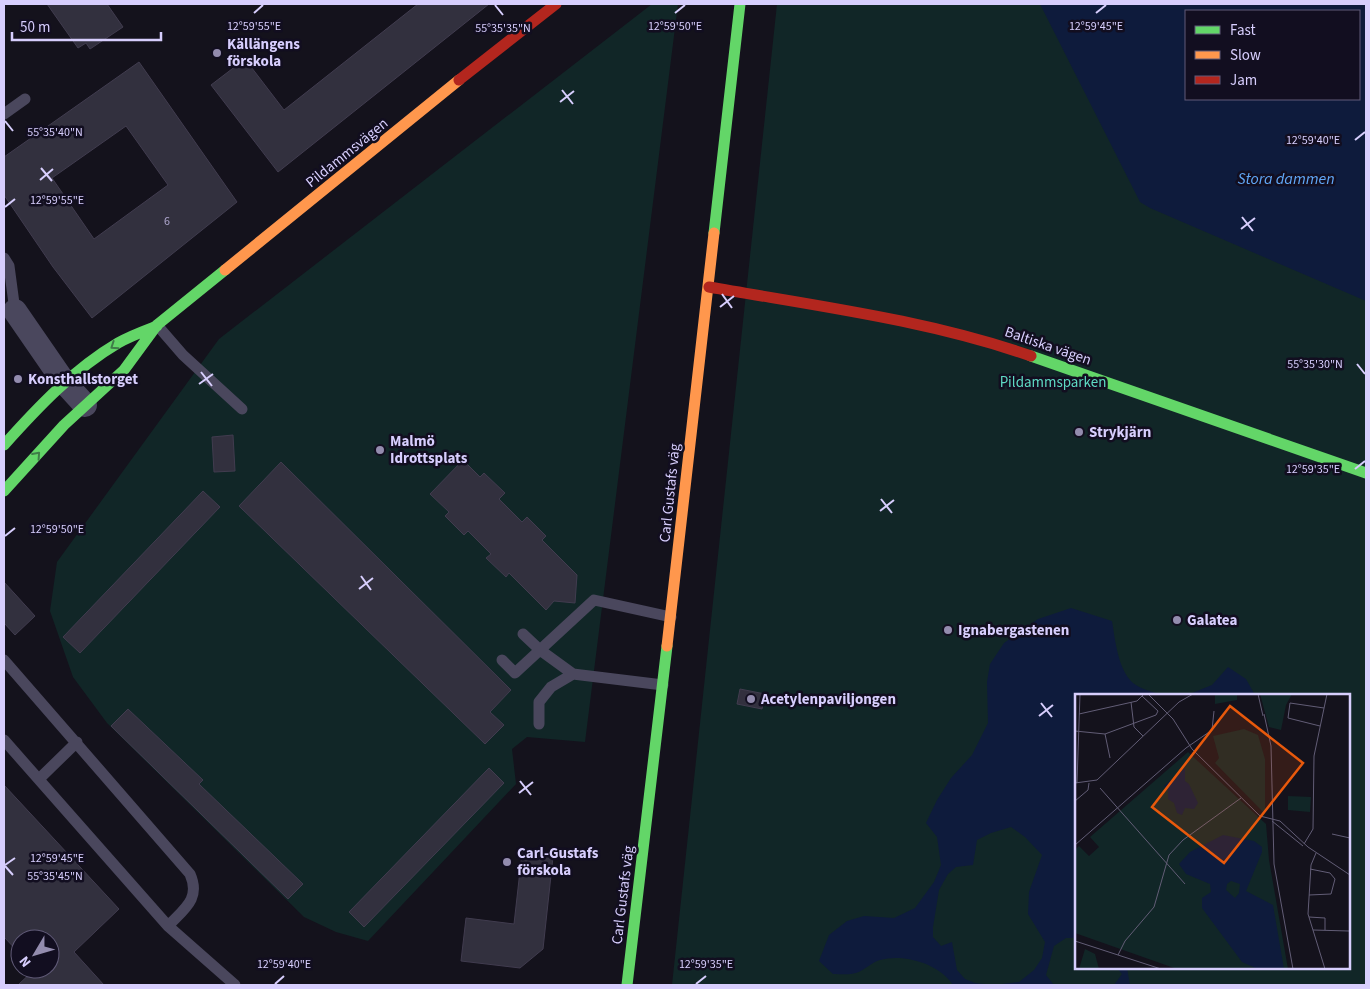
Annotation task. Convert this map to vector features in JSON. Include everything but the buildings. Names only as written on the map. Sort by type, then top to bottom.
[{"type":"street","name":"Carl Gustafs väg","points":[[627,985],[672,617],[740,4]]},
{"type":"street","name":"Pildammsvägen","points":[[4,491],[84,405],[124,370],[157,325],[543,8]]},
{"type":"street","name":"Baltiska vägen","points":[[709,287],[922,324],[997,344],[1366,473]]},
{"type":"street","points":[[8,303],[64,382],[84,405]]},
{"type":"street","name":"Pildammsvägen","points":[[4,445],[32,413],[64,382],[119,342],[157,325]]},
{"type":"lane","points":[[4,114],[25,99]]},
{"type":"lane","points":[[4,258],[9,266],[8,303]]},
{"type":"lane","points":[[157,325],[182,355],[242,410]]},
{"type":"lane","points":[[502,660],[515,673],[594,600],[672,617]]},
{"type":"lane","points":[[523,634],[540,650],[573,674],[663,685]]},
{"type":"lane","points":[[4,660],[190,874],[194,883],[192,901],[168,926]]},
{"type":"lane","points":[[539,724],[539,702],[551,687],[573,674]]},
{"type":"lane","points":[[4,740],[168,926],[235,985]]},
{"type":"lane","points":[[39,779],[77,742]]},
{"type":"green space","name":"Malmö Idrottsplats","points":[[652,4],[678,4],[585,742],[527,737],[512,749],[516,784],[368,941],[336,932],[304,917],[107,723],[73,677],[50,611],[57,562],[219,339]]},
{"type":"green space","name":"Pildammsparken","points":[[777,4],[1366,4],[1366,985],[672,985]]},
{"type":"water","name":"Stora dammen","points":[[1040,4],[1366,4],[1366,301],[1140,202]]},
{"type":"water","points":[[1071,608],[1112,621],[1118,654],[1128,677],[1139,687],[1159,694],[1075,694],[1075,938],[1066,938],[1054,946],[1046,975],[1054,985],[994,985],[953,985],[931,966],[910,959],[900,958],[889,958],[874,962],[854,974],[833,974],[819,961],[829,935],[847,921],[864,916],[894,918],[915,908],[934,882],[941,865],[937,837],[926,823],[937,800],[951,778],[972,755],[988,723],[987,682],[990,664],[1004,643],[1038,619]],"holes":[[[1011,827],[1025,837],[1042,855],[1029,892],[1028,914],[1045,942],[1042,958],[1034,970],[1019,982],[994,985],[975,983],[965,979],[957,970],[952,942],[941,946],[933,937],[939,890],[948,874],[956,867],[973,865],[977,840],[991,833]]]},
{"type":"water","points":[[1228,667],[1246,679],[1254,694],[1190,694],[1212,685]]},
{"type":"water","points":[[1118,969],[1127,969],[1130,985],[1114,985],[1122,974]]},
{"type":"traffic: fast","points":[[714,233],[740,4]]},
{"type":"traffic: fast","points":[[4,491],[64,425],[124,370],[157,325],[225,270]]},
{"type":"traffic: fast","points":[[4,445],[43,403],[86,365],[123,340],[157,326]]},
{"type":"traffic: fast","points":[[1031,356],[1366,473]]},
{"type":"traffic: fast","points":[[627,985],[667,646]]},
{"type":"traffic: slow","points":[[225,270],[459,80]]},
{"type":"traffic: slow","points":[[667,646],[714,233]]},
{"type":"traffic: jam","points":[[459,80],[556,4]]},
{"type":"traffic: jam","points":[[709,287],[912,323],[992,343],[1031,356]]},
{"type":"place","name":"Källängens förskola","points":[[217,53]]},
{"type":"place","name":"Konsthallstorget","points":[[18,379]]},
{"type":"place","name":"Strykjärn","points":[[1079,432]]},
{"type":"place","name":"Malmö Idrottsplats","points":[[380,450]]},
{"type":"place","name":"Galatea","points":[[1177,620]]},
{"type":"place","name":"Ignabergastenen","points":[[948,630]]},
{"type":"place","name":"Acetylenpaviljongen","points":[[751,699]]},
{"type":"place","name":"Carl-Gustafs förskola","points":[[507,862]]}]
